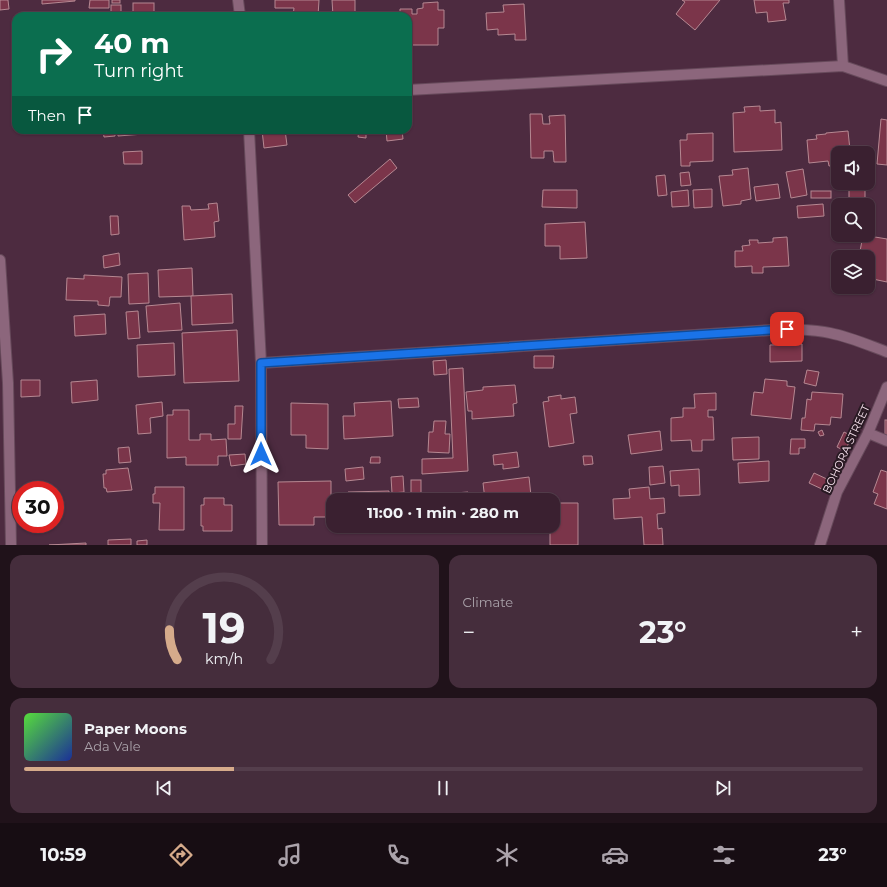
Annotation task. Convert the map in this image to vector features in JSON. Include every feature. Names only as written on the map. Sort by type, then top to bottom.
[{"type":"street","points":[[238,0],[240,12]]},
{"type":"street","points":[[838,0],[843,66]]},
{"type":"street","points":[[412,90],[843,66],[887,81]]},
{"type":"street","points":[[249,134],[261,363],[262,545]]},
{"type":"street","points":[[0,260],[2,337],[8,383],[11,545]]},
{"type":"street","points":[[261,363],[787,329],[812,330],[831,333],[850,338],[887,352]]},
{"type":"street","name":"BOHORA STREET","points":[[820,545],[837,492],[868,433],[887,387]]},
{"type":"street","points":[[868,433],[887,441]]},
{"type":"building","points":[[0,0],[8,0],[9,9],[0,10]]},
{"type":"building","points":[[42,0],[75,0],[75,1],[42,4]]},
{"type":"building","points":[[90,0],[109,0],[109,8],[89,8]]},
{"type":"building","points":[[112,0],[120,0],[120,3],[112,3]]},
{"type":"building","points":[[275,0],[319,0],[318,12],[294,12],[294,8],[275,8]]},
{"type":"building","points":[[332,0],[355,0],[355,12],[333,12]]},
{"type":"building","points":[[682,0],[720,0],[695,30],[676,14],[685,2]]},
{"type":"building","points":[[754,0],[789,0],[789,3],[783,3],[786,20],[768,22],[767,12],[756,13]]},
{"type":"building","points":[[438,2],[438,10],[444,10],[444,28],[438,28],[438,45],[412,45],[412,14],[417,14],[417,9],[423,8],[423,3]]},
{"type":"building","points":[[133,3],[154,3],[154,12],[133,12]]},
{"type":"building","points":[[524,4],[526,40],[515,40],[515,34],[498,35],[498,29],[487,30],[486,13],[504,12],[503,5]]},
{"type":"building","points":[[111,5],[121,5],[121,12],[111,12]]},
{"type":"building","points":[[400,9],[412,9],[412,12],[400,12]]},
{"type":"building","points":[[760,106],[760,111],[775,110],[775,123],[781,122],[782,150],[734,152],[733,113],[745,112],[744,107]]},
{"type":"building","points":[[530,114],[542,114],[543,124],[550,124],[549,116],[565,115],[566,162],[554,162],[553,151],[544,151],[544,158],[531,158]]},
{"type":"building","points":[[881,119],[887,120],[887,165],[877,164]]},
{"type":"building","points":[[848,131],[850,146],[831,146],[831,166],[829,166],[828,161],[809,163],[807,140],[817,139],[816,135]]},
{"type":"building","points":[[713,133],[713,161],[690,162],[690,166],[681,166],[680,140],[687,140],[687,134]]},
{"type":"building","points":[[104,134],[115,134],[115,136],[104,137]]},
{"type":"building","points":[[118,134],[144,134],[118,136]]},
{"type":"building","points":[[262,134],[286,134],[287,145],[264,148]]},
{"type":"building","points":[[358,134],[366,134],[366,138],[358,137]]},
{"type":"building","points":[[386,134],[402,134],[403,139],[387,141]]},
{"type":"building","points":[[142,151],[142,164],[124,164],[123,152]]},
{"type":"building","points":[[390,159],[397,168],[355,203],[348,195]]},
{"type":"building","points":[[748,168],[751,199],[741,201],[741,204],[723,206],[719,176],[733,175],[732,170]]},
{"type":"building","points":[[803,169],[807,195],[791,198],[786,172]]},
{"type":"building","points":[[689,172],[691,185],[681,186],[680,173]]},
{"type":"building","points":[[665,175],[667,195],[658,196],[656,176]]},
{"type":"building","points":[[778,184],[780,198],[756,201],[754,187]]},
{"type":"building","points":[[712,189],[712,207],[694,208],[693,190]]},
{"type":"building","points":[[543,190],[577,190],[577,208],[542,207]]},
{"type":"building","points":[[688,190],[689,206],[672,207],[671,192]]},
{"type":"building","points":[[849,190],[865,190],[865,198],[849,198]]},
{"type":"building","points":[[811,191],[831,191],[831,198],[811,198]]},
{"type":"building","points":[[217,203],[219,221],[214,222],[215,237],[184,240],[182,206],[190,206],[191,210],[209,209],[208,204]]},
{"type":"building","points":[[823,204],[824,216],[798,218],[797,206]]},
{"type":"building","points":[[110,216],[118,216],[119,234],[111,235]]},
{"type":"building","points":[[585,222],[587,258],[560,259],[560,246],[545,246],[545,224]]},
{"type":"building","points":[[787,237],[789,266],[763,267],[763,273],[752,273],[752,266],[735,267],[735,251],[743,251],[742,246],[750,245],[749,240],[758,240],[758,243],[773,242],[773,238]]},
{"type":"building","points":[[875,237],[887,239],[887,282],[875,279],[875,250],[860,250],[862,242],[875,242]]},
{"type":"building","points":[[119,253],[120,265],[104,268],[103,256]]},
{"type":"building","points":[[192,268],[193,296],[159,297],[158,270]]},
{"type":"building","points":[[148,273],[149,303],[129,304],[128,274]]},
{"type":"building","points":[[84,275],[122,277],[121,297],[110,297],[109,306],[98,305],[98,301],[66,300],[67,278],[84,279]]},
{"type":"building","points":[[232,294],[233,323],[192,325],[191,296]]},
{"type":"building","points":[[180,303],[182,330],[148,332],[146,306]]},
{"type":"building","points":[[138,311],[140,338],[128,339],[126,312]]},
{"type":"building","points":[[105,314],[106,334],[75,336],[74,316]]},
{"type":"building","points":[[237,330],[239,381],[184,383],[182,333]]},
{"type":"building","points":[[174,343],[175,375],[138,377],[137,345]]},
{"type":"building","points":[[802,344],[802,361],[770,362],[770,345]]},
{"type":"building","points":[[534,356],[554,356],[553,368],[534,368]]},
{"type":"building","points":[[446,360],[447,374],[434,375],[433,361]]},
{"type":"building","points":[[463,368],[468,471],[422,474],[422,459],[453,458],[449,369]]},
{"type":"building","points":[[807,370],[819,372],[816,386],[804,383]]},
{"type":"building","points":[[765,379],[787,381],[787,386],[795,387],[791,419],[751,415],[754,392],[763,393]]},
{"type":"building","points":[[21,380],[40,380],[40,396],[21,397]]},
{"type":"building","points":[[97,380],[98,400],[72,403],[71,382]]},
{"type":"building","points":[[515,385],[517,403],[513,404],[514,416],[472,419],[472,411],[468,411],[466,392],[483,390],[483,387]]},
{"type":"building","points":[[812,392],[843,394],[841,418],[831,417],[830,425],[815,424],[814,431],[801,430],[802,418],[805,418],[807,399],[811,400]]},
{"type":"building","points":[[716,393],[716,410],[708,410],[708,417],[713,417],[714,440],[702,440],[702,451],[692,451],[691,440],[671,441],[671,418],[683,417],[683,408],[695,408],[694,394]]},
{"type":"building","points":[[561,395],[561,399],[575,397],[577,413],[570,414],[574,443],[549,447],[543,402],[549,401],[548,397]]},
{"type":"building","points":[[418,398],[419,407],[399,408],[398,399]]},
{"type":"building","points":[[391,401],[393,436],[344,439],[343,416],[355,416],[354,403]]},
{"type":"building","points":[[162,402],[163,416],[150,418],[151,433],[138,434],[136,405]]},
{"type":"building","points":[[291,403],[328,404],[328,449],[306,448],[306,435],[291,435]]},
{"type":"building","points":[[235,406],[243,406],[241,439],[228,439],[228,424],[235,424]]},
{"type":"building","points":[[173,410],[189,410],[189,440],[200,440],[200,434],[211,434],[211,440],[226,439],[227,456],[218,456],[218,465],[186,465],[186,457],[167,458],[167,415],[173,415]]},
{"type":"building","points":[[885,420],[887,420],[887,436],[885,436]]},
{"type":"building","points":[[434,421],[446,421],[445,434],[450,434],[449,453],[428,452],[429,432],[433,432]]},
{"type":"building","points":[[822,430],[824,435],[820,436],[818,432]]},
{"type":"building","points":[[660,431],[662,450],[631,454],[628,435]]},
{"type":"building","points":[[844,432],[852,436],[845,451],[837,447]]},
{"type":"building","points":[[759,437],[759,459],[733,460],[732,438]]},
{"type":"building","points":[[791,439],[805,439],[805,448],[799,448],[799,454],[790,454]]},
{"type":"building","points":[[129,447],[131,462],[119,463],[118,448]]},
{"type":"building","points":[[517,452],[519,467],[503,469],[503,464],[494,465],[493,455]]},
{"type":"building","points":[[245,454],[246,464],[231,466],[229,455]]},
{"type":"building","points":[[583,456],[592,456],[593,464],[584,465]]},
{"type":"building","points":[[371,457],[380,457],[380,463],[370,463]]},
{"type":"building","points":[[769,461],[769,481],[739,483],[738,463]]},
{"type":"building","points":[[663,466],[665,483],[650,485],[649,467]]},
{"type":"building","points":[[363,467],[364,479],[346,481],[345,469]]},
{"type":"building","points":[[128,468],[132,490],[107,492],[106,488],[104,488],[103,474],[106,474],[106,470]]},
{"type":"building","points":[[699,469],[700,495],[679,496],[679,485],[671,486],[670,471]]},
{"type":"building","points":[[881,470],[887,472],[887,509],[874,504],[878,494],[873,492]]},
{"type":"building","points":[[814,473],[829,480],[824,490],[809,483]]},
{"type":"building","points":[[403,476],[404,492],[392,493],[391,477]]},
{"type":"building","points":[[529,477],[531,493],[484,493],[483,483]]},
{"type":"building","points":[[411,480],[421,480],[421,493],[411,493]]},
{"type":"building","points":[[331,481],[331,493],[326,493],[326,517],[314,517],[314,525],[279,525],[278,482]]},
{"type":"building","points":[[155,487],[184,487],[184,530],[159,530],[160,503],[153,503]]},
{"type":"building","points":[[649,487],[650,499],[664,498],[665,513],[657,514],[658,529],[662,528],[663,545],[644,545],[642,517],[614,519],[613,499],[630,498],[629,489]]},
{"type":"building","points":[[389,491],[389,493],[348,493]]},
{"type":"building","points":[[204,498],[224,498],[224,505],[232,505],[232,531],[203,531],[203,526],[201,526],[201,505],[204,505]]},
{"type":"building","points":[[560,503],[578,503],[578,545],[550,545],[550,533],[560,533]]},
{"type":"building","points":[[131,539],[131,545],[108,545],[108,540]]},
{"type":"building","points":[[147,540],[147,545],[137,545],[137,541]]},
{"type":"building","points":[[86,543],[86,545],[49,545]]},
{"type":"route","points":[[261,454],[261,363],[787,329]]}]
